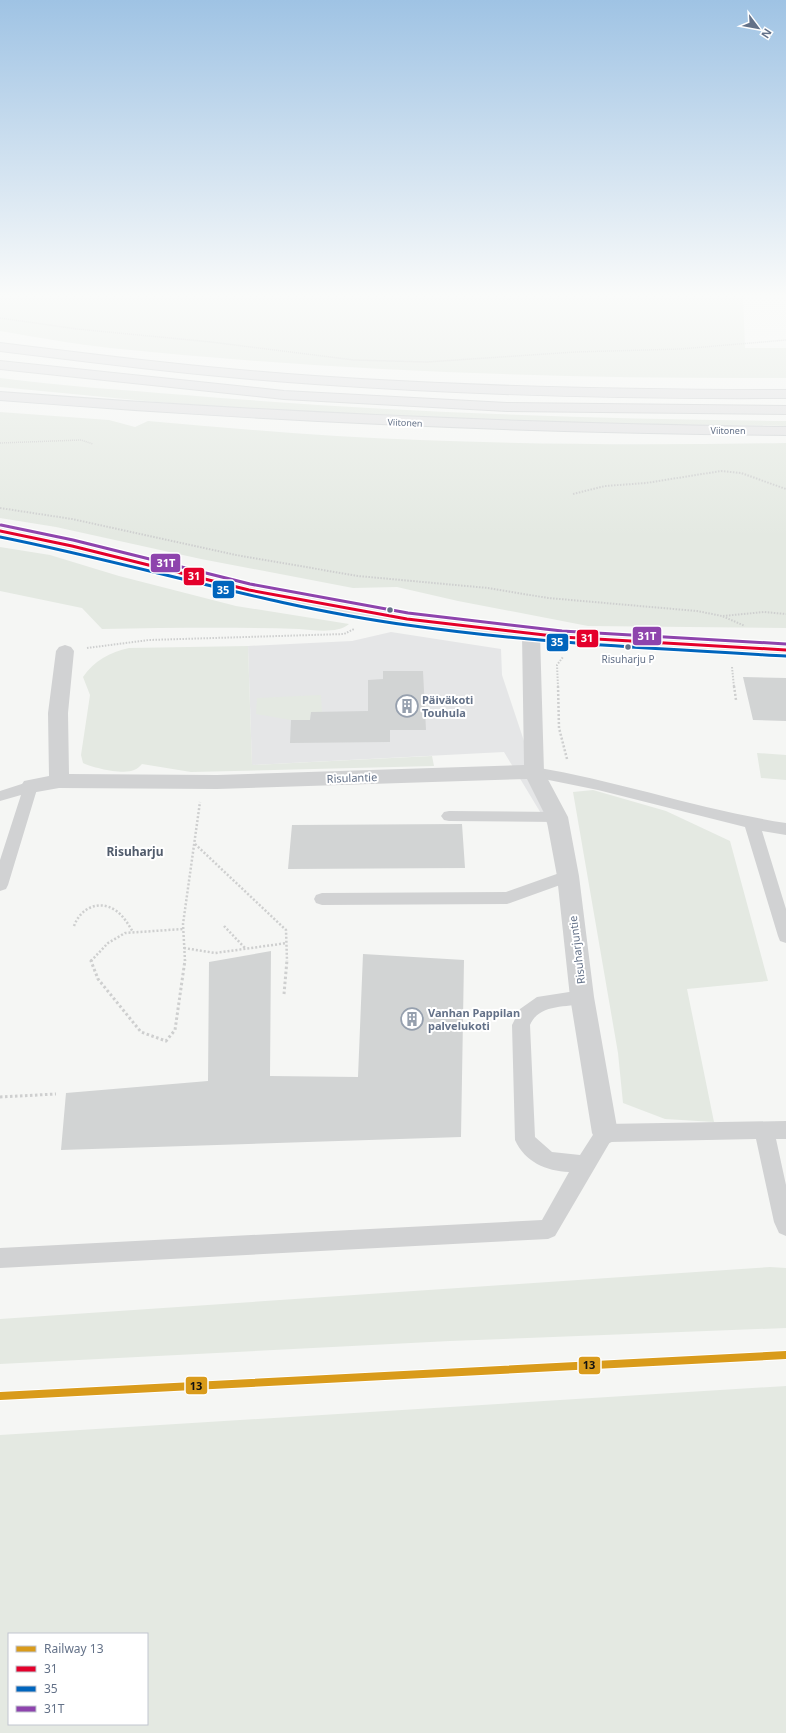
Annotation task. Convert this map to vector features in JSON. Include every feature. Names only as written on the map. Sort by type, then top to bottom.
[{"type":"main road","points":[[103,376],[284,395],[507,407],[786,410]]},
{"type":"main road","points":[[279,376],[358,383],[562,392],[786,394]]},
{"type":"main road","name":"Viitonen","points":[[0,396],[235,414],[502,427],[786,431]]},
{"type":"main road","points":[[0,531],[28,536],[188,576],[284,598],[428,622],[531,634],[786,650]]},
{"type":"street","points":[[531,634],[534,772]]},
{"type":"street","points":[[59,781],[58,713],[65,651]]},
{"type":"street","name":"Risulantie","points":[[31,786],[59,781],[203,782],[534,772]]},
{"type":"street","name":"Risuharjuntie","points":[[534,772],[557,817],[568,876],[582,997],[605,1133]]},
{"type":"lane","points":[[534,772],[571,777],[752,824],[786,829]]},
{"type":"lane","points":[[0,796],[31,786]]},
{"type":"lane","points":[[0,885],[31,786]]},
{"type":"lane","points":[[448,816],[557,817]]},
{"type":"lane","points":[[752,824],[786,936]]},
{"type":"lane","points":[[322,899],[507,898],[568,876]]},
{"type":"lane","points":[[582,997],[543,1002],[526,1014],[521,1025],[525,1140],[536,1155],[554,1163],[585,1164]]},
{"type":"lane","points":[[764,1130],[786,1226]]},
{"type":"lane","points":[[0,1258],[548,1229],[585,1164],[605,1133],[786,1130]]},
{"type":"path","points":[[0,443],[81,440],[93,444]]},
{"type":"path","points":[[573,494],[605,486],[646,483],[721,471],[741,473],[786,489]]},
{"type":"path","points":[[0,508],[72,519],[236,555],[358,576],[434,581],[548,598],[682,609],[722,616],[748,628]]},
{"type":"path","points":[[722,616],[764,612],[786,614]]},
{"type":"path","points":[[65,651],[149,640],[344,634],[356,628]]},
{"type":"path","points":[[565,653],[557,665],[560,728],[571,777]]},
{"type":"path","points":[[731,660],[736,700]]},
{"type":"path","points":[[183,929],[125,933],[108,943],[91,962],[98,979],[141,1032],[166,1041],[175,1030],[185,966],[183,929],[203,782]]},
{"type":"path","points":[[195,844],[286,930],[284,994]]},
{"type":"path","points":[[74,926],[76,918],[87,908],[104,906],[114,909],[133,933]]},
{"type":"path","points":[[224,926],[246,949]]},
{"type":"path","points":[[184,948],[214,953],[286,943]]},
{"type":"path","points":[[0,1097],[56,1094]]},
{"type":"shaded area","points":[[569,376],[786,376],[786,378]]},
{"type":"shaded area","points":[[0,378],[92,388],[335,406],[485,414],[786,421],[786,426],[484,421],[372,417],[156,402],[0,387]]},
{"type":"shaded area","points":[[0,412],[109,420],[135,427],[148,421],[250,430],[386,439],[603,444],[786,443],[786,628],[588,626],[458,601],[397,587],[353,588],[201,559],[56,527],[0,518]]},
{"type":"shaded area","points":[[0,547],[50,555],[119,576],[236,606],[349,624],[339,629],[325,631],[250,628],[102,629],[82,608],[0,591]]},
{"type":"shaded area","points":[[391,632],[501,649],[502,675],[557,840],[504,752],[252,765],[248,646],[352,641]]},
{"type":"shaded area","points":[[248,646],[252,765],[432,756],[434,766],[191,772],[142,764],[134,770],[123,772],[101,769],[83,763],[81,755],[90,695],[83,677],[97,662],[115,652],[129,648]]},
{"type":"shaded area","points":[[321,695],[322,712],[311,712],[310,720],[291,720],[256,714],[257,698]]},
{"type":"shaded area","points":[[757,753],[786,755],[786,780],[761,778]]},
{"type":"shaded area","points":[[593,790],[666,811],[730,841],[768,981],[687,989],[714,1122],[665,1119],[623,1103],[618,1053],[573,792]]},
{"type":"shaded area","points":[[770,1267],[786,1268],[786,1328],[450,1341],[0,1364],[0,1319]]},
{"type":"shaded area","points":[[786,1386],[786,1733],[0,1733],[0,1435]]},
{"type":"building","name":"Päiväkoti Touhula","points":[[383,671],[423,671],[426,730],[390,730],[390,742],[290,743],[291,720],[310,720],[311,712],[368,711],[368,680],[383,679]]},
{"type":"building","points":[[743,677],[786,678],[786,721],[753,720]]},
{"type":"building","points":[[462,824],[465,868],[288,869],[292,825]]},
{"type":"building","name":"Vanhan Pappilan palvelukoti","points":[[271,951],[270,1076],[358,1077],[363,954],[464,960],[461,1137],[61,1150],[66,1093],[208,1081],[209,962]]},
{"type":"rail line","name":"13","points":[[0,1396],[786,1355]]},
{"type":"transit line","name":"31T","points":[[1,525],[73,540],[250,584],[408,613],[562,631],[786,644]]},
{"type":"transit line","name":"31","points":[[0,531],[72,546],[249,590],[407,619],[562,637],[786,650]]},
{"type":"transit line","name":"35","points":[[0,537],[70,551],[248,596],[406,625],[561,643],[786,656]]},
{"type":"place","name":"Risuharju P","points":[[628,647]]},
{"type":"place","name":"Päiväkoti Touhula","points":[[407,706]]},
{"type":"place","name":"Vanhan Pappilan palvelukoti","points":[[412,1019]]},
{"type":"district","name":"Risuharju","points":[[135,852]]}]
